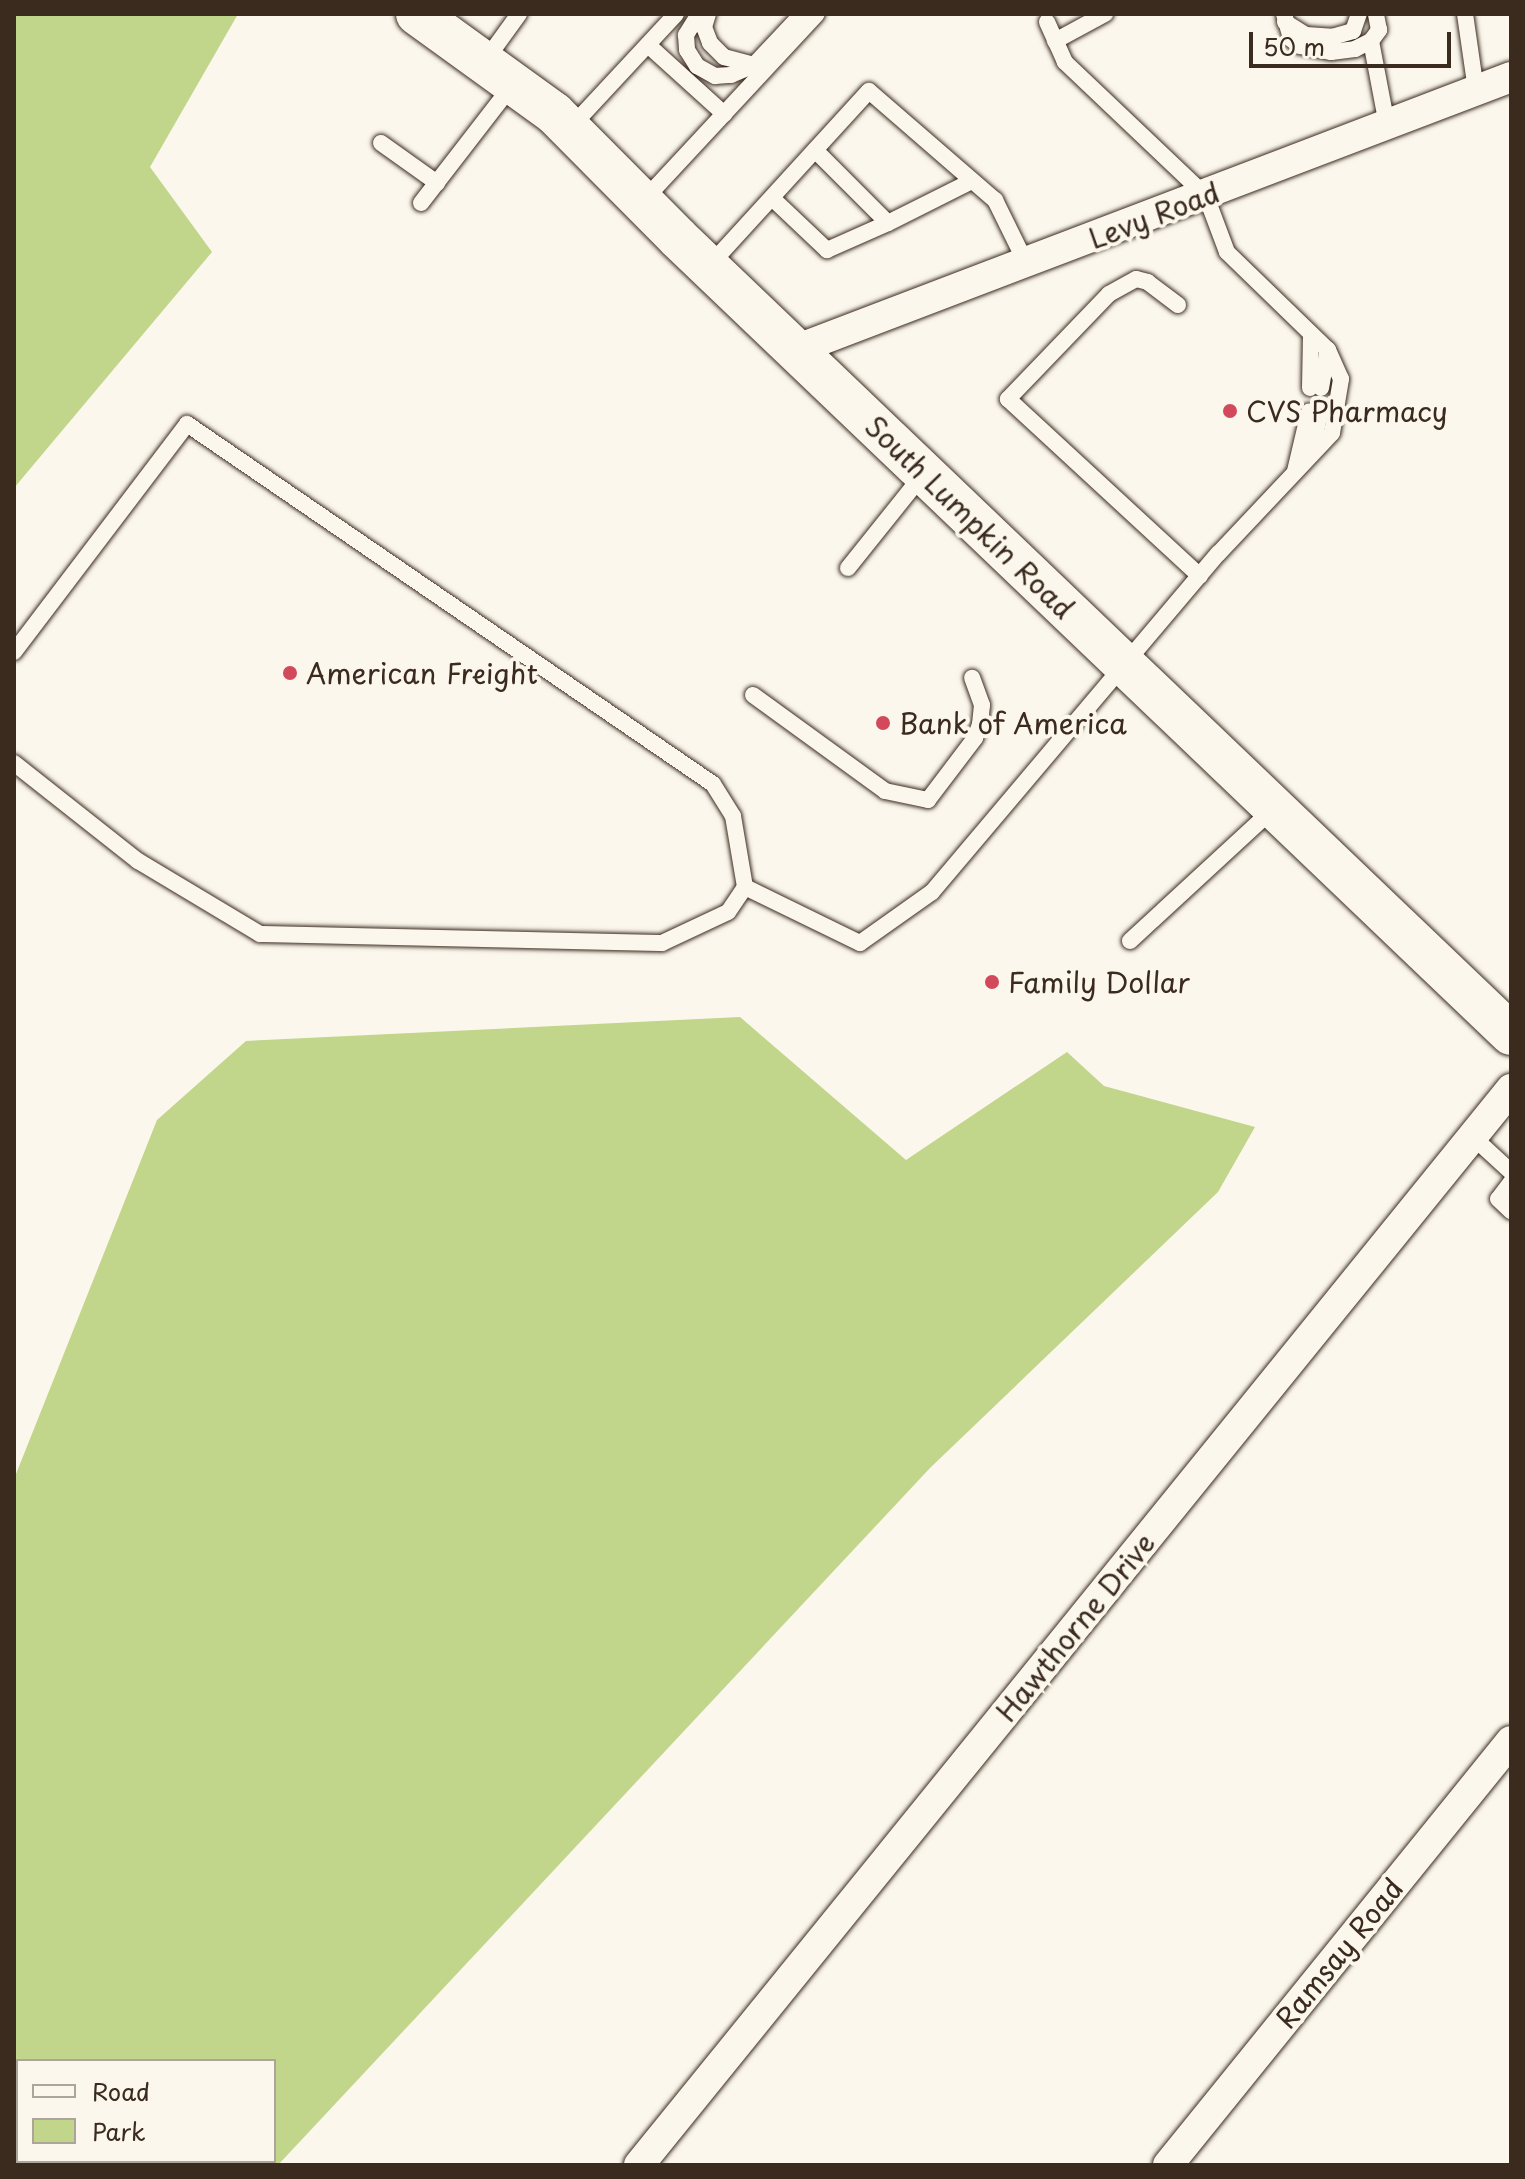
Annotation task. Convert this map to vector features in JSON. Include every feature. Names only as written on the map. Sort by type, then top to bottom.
[{"type":"main road","name":"South Lumpkin Road","points":[[417,14],[499,73],[569,129],[708,267],[1510,1032]]},
{"type":"street","name":"Levy Road","points":[[795,350],[1206,196],[1511,77]]},
{"type":"street","name":"Hawthorne Drive","points":[[639,2165],[1511,1089]]},
{"type":"street","name":"Ramsay Road","points":[[1168,2165],[1511,1741]]},
{"type":"lane","points":[[421,203],[437,183],[499,73],[519,14]]},
{"type":"lane","points":[[569,129],[676,14]]},
{"type":"lane","points":[[699,14],[686,35],[687,50],[697,66],[715,76],[731,75],[754,65],[802,14]]},
{"type":"lane","points":[[708,14],[704,27],[710,43],[724,57],[754,65]]},
{"type":"lane","points":[[642,202],[817,14]]},
{"type":"lane","points":[[1055,41],[1105,14]]},
{"type":"lane","points":[[1284,18],[1306,35],[1332,37],[1353,31],[1359,14]]},
{"type":"lane","points":[[1284,18],[1291,39],[1300,46],[1331,52],[1355,49],[1371,41],[1379,30],[1376,14]]},
{"type":"lane","points":[[1465,14],[1476,90]]},
{"type":"lane","points":[[745,887],[860,943],[932,892],[1200,576],[1332,433],[1339,406],[1341,379],[1328,350],[1227,252],[1206,196],[1065,62],[1047,22]]},
{"type":"lane","points":[[1371,41],[1387,125]]},
{"type":"lane","points":[[648,45],[724,114]]},
{"type":"lane","points":[[708,267],[869,91],[995,200],[1026,263]]},
{"type":"lane","points":[[381,143],[437,183]]},
{"type":"lane","points":[[815,150],[888,223]]},
{"type":"lane","points":[[772,198],[827,250],[972,181]]},
{"type":"lane","points":[[1178,305],[1148,282],[1136,279],[1109,294],[1008,399],[1200,576]]},
{"type":"lane","points":[[1311,334],[1316,388],[1328,350]]},
{"type":"lane","points":[[1294,477],[1314,412],[1312,455]]},
{"type":"lane","points":[[14,652],[187,424],[713,784],[733,816],[745,887],[728,912],[662,943],[260,934],[138,861],[14,763]]},
{"type":"lane","points":[[848,568],[924,473]]},
{"type":"lane","points":[[753,695],[885,791],[928,800],[975,738],[982,705],[972,678]]},
{"type":"lane","points":[[1130,941],[1274,808]]},
{"type":"lane","points":[[1473,1137],[1511,1172]]},
{"type":"lane","points":[[1511,1182],[1498,1199],[1511,1211]]},
{"type":"green space","points":[[14,14],[238,14],[150,167],[212,252],[14,488]]},
{"type":"green space","points":[[740,1017],[906,1160],[1067,1052],[1104,1086],[1255,1127],[1218,1192],[930,1468],[278,2165],[21,2165],[18,2163],[276,2163],[276,2059],[16,2059],[16,2161],[14,2160],[14,1479],[157,1120],[246,1041]]},
{"type":"place","name":"CVS Pharmacy","points":[[1230,411]]},
{"type":"place","name":"American Freight","points":[[290,673]]},
{"type":"place","name":"Bank of America","points":[[883,723]]},
{"type":"place","name":"Family Dollar","points":[[992,982]]}]
